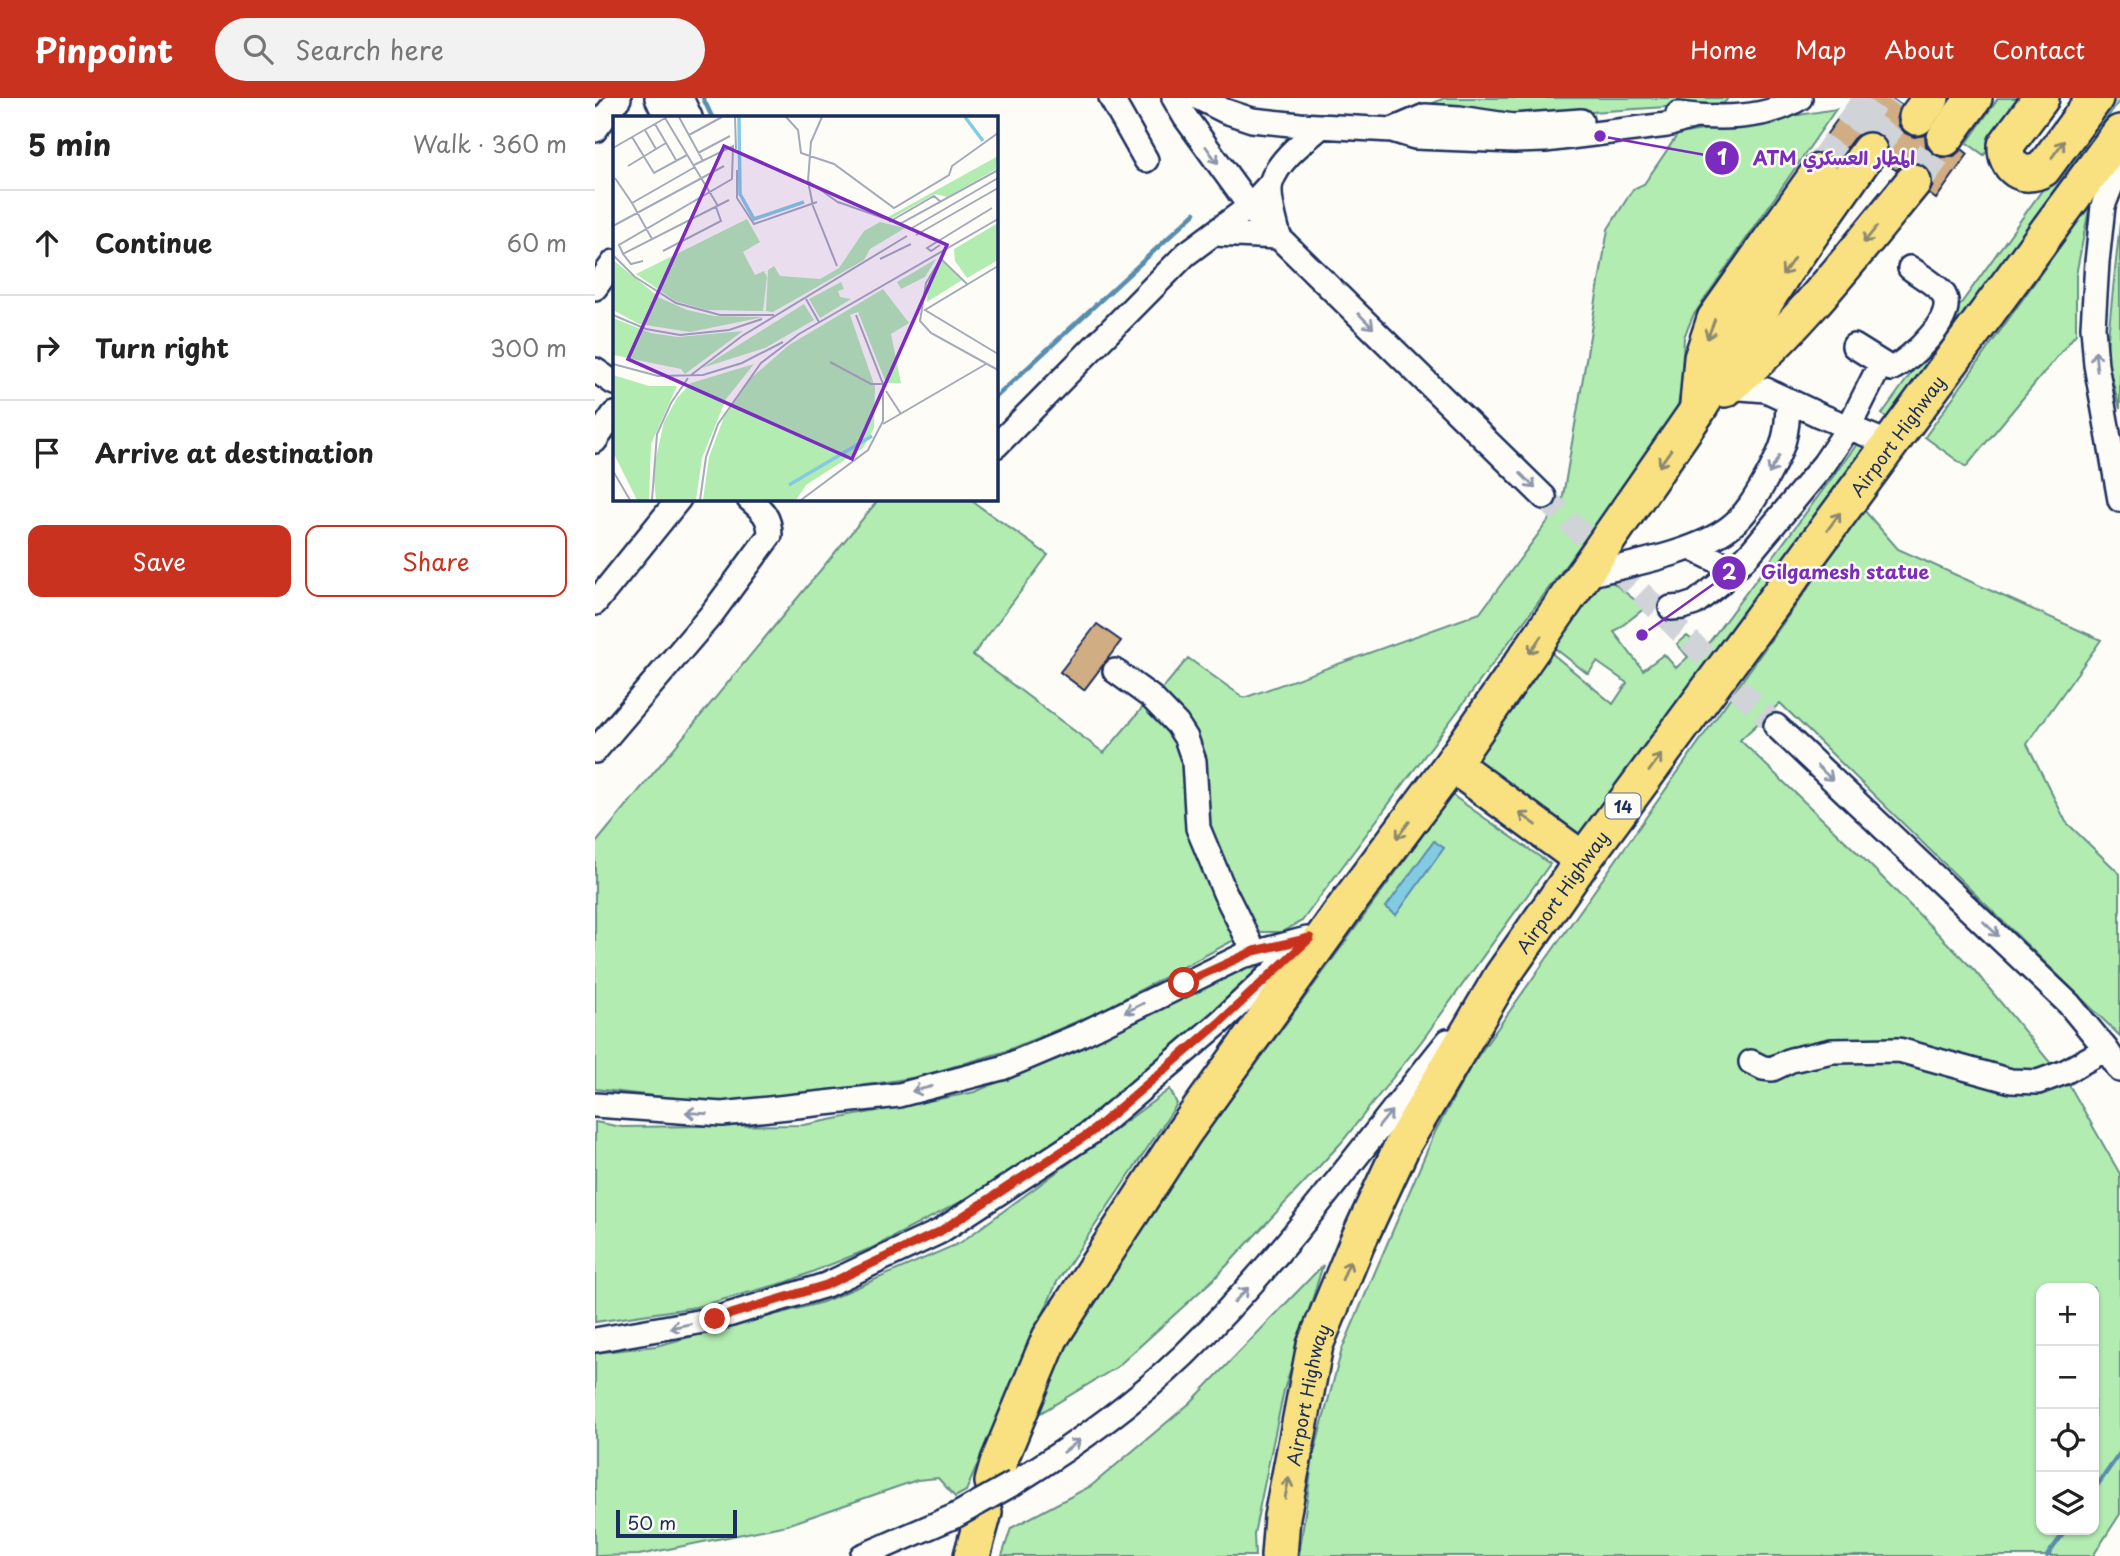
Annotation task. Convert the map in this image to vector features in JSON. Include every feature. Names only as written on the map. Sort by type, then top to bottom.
[{"type":"highway","points":[[1945,138],[1974,98]]},
{"type":"highway","points":[[2042,98],[2007,145],[2009,164],[2016,171],[2025,174],[2035,174],[2043,169],[2095,98]]},
{"type":"highway","name":"Airport Highway","points":[[1279,1556],[1282,1517],[1315,1345],[1357,1243],[1403,1144],[1502,976],[1583,860],[2120,133]]},
{"type":"highway","points":[[972,1556],[999,1461],[1050,1338],[1184,1132],[1348,903],[1452,764],[1697,411],[1784,272],[1877,156],[1809,277],[1780,337]]},
{"type":"highway","points":[[1697,411],[1702,358],[1715,319],[1819,172]]},
{"type":"highway","points":[[1697,411],[1728,387],[1780,337],[1840,271],[1913,183]]},
{"type":"highway","points":[[1452,764],[1583,860]]},
{"type":"street","points":[[595,130],[619,98]]},
{"type":"street","points":[[657,98],[666,116]]},
{"type":"street","points":[[681,98],[690,116]]},
{"type":"street","points":[[1111,98],[1146,160]]},
{"type":"street","points":[[1174,98],[1249,207],[1544,497]]},
{"type":"street","points":[[1199,98],[1252,120],[1392,130],[1425,116],[1457,128],[1513,126],[1668,113],[1692,117],[1736,107],[1778,110],[1800,98]]},
{"type":"street","points":[[997,445],[1186,254],[1249,207],[1270,184],[1282,164],[1322,126]]},
{"type":"street","points":[[2120,163],[2115,188],[2102,217],[2094,327],[2096,365],[2120,500]]},
{"type":"street","points":[[1270,184],[1279,237]]},
{"type":"street","points":[[1214,234],[1279,237]]},
{"type":"street","points":[[595,288],[613,263]]},
{"type":"street","points":[[1854,346],[1880,365],[1891,369],[1905,363],[1944,315],[1946,302],[1942,292],[1910,268]]},
{"type":"street","points":[[1671,608],[1695,603],[1734,569],[1824,464],[1849,427],[1880,365]]},
{"type":"street","points":[[595,370],[613,382]]},
{"type":"street","points":[[1728,387],[1766,390],[1890,444]]},
{"type":"street","points":[[1583,576],[1691,548],[1730,527],[1758,492],[1781,453],[1788,422],[1788,400]]},
{"type":"street","points":[[595,441],[613,415]]},
{"type":"street","points":[[595,603],[678,500]]},
{"type":"street","points":[[595,751],[711,615],[770,535],[766,514],[750,500]]},
{"type":"street","points":[[1691,548],[1734,569]]},
{"type":"street","points":[[1115,671],[1151,697],[1177,724],[1186,738],[1194,761],[1198,828],[1225,893],[1254,951]]},
{"type":"street","points":[[1776,726],[2069,1004],[2113,1055],[2120,1070]]},
{"type":"street","points":[[595,1340],[715,1319],[826,1285],[939,1232],[1090,1133],[1219,1023],[1348,903]]},
{"type":"street","points":[[595,1105],[722,1114],[899,1095],[1002,1068],[1078,1037],[1254,951],[1310,938]]},
{"type":"street","points":[[862,1556],[987,1498],[1058,1457],[1121,1409],[1183,1356],[1249,1287],[1316,1208],[1383,1121],[1502,976]]},
{"type":"street","points":[[1751,1062],[1763,1069],[1772,1069],[1791,1060],[1832,1051],[1899,1051],[2011,1081],[2038,1082],[2113,1055]]},
{"type":"green space","points":[[1444,98],[1728,98],[1724,103],[1518,117],[1429,105]]},
{"type":"green space","points":[[1998,98],[2024,98],[1984,155],[1967,143]]},
{"type":"green space","points":[[2108,98],[2120,100],[1888,419],[1882,414]]},
{"type":"green space","points":[[1836,109],[1693,316],[1684,337],[1681,391],[1675,418],[1302,921],[1282,932],[1258,932],[1242,912],[1224,874],[1159,693],[1188,658],[1244,698],[1480,613],[1562,502],[1608,229],[1633,189],[1644,184],[1678,134]]},
{"type":"green space","points":[[2090,204],[2076,275],[2076,334],[1966,467],[1925,437]]},
{"type":"green space","points":[[2120,223],[2120,409],[2106,356]]},
{"type":"green space","points":[[1861,439],[1869,446],[1582,833],[1567,834],[1470,758],[1549,651],[1613,704],[1627,683],[1597,662],[1588,674],[1552,646],[1600,582],[1607,578],[1645,608],[1614,632],[1643,670],[1664,654],[1676,668],[1688,657],[1677,644],[1687,636],[1704,649]]},
{"type":"green space","points":[[878,500],[970,500],[1048,555],[973,655],[1104,753],[1144,706],[1176,735],[1238,938],[1101,1011],[1003,1052],[918,1077],[820,1092],[713,1103],[595,1089],[595,844]]},
{"type":"green space","points":[[1864,510],[1898,549],[2101,640],[2027,744],[2066,822],[2120,874],[2120,1036],[1780,703],[1740,740],[1974,970],[2071,1088],[2120,1174],[2120,1514],[2093,1556],[1299,1556],[1313,1457],[1342,1349],[1435,1132],[1471,1066]]},
{"type":"green space","points":[[1452,795],[1550,864],[1421,1042],[1341,1143],[1217,1276],[1117,1367],[1037,1415],[1067,1340],[1194,1150]]},
{"type":"green space","points":[[1245,966],[1259,969],[1174,1050],[1063,1137],[970,1197],[874,1247],[787,1282],[696,1307],[595,1322],[595,1122],[622,1127],[804,1125],[975,1092],[1117,1029],[1187,990]]},
{"type":"green space","points":[[1170,1089],[1177,1104],[1057,1282],[966,1491],[955,1497],[938,1478],[917,1480],[787,1525],[639,1555],[595,1556],[595,1353],[656,1346],[823,1302],[960,1243]]},
{"type":"green space","points":[[1323,1265],[1284,1390],[1254,1534],[1255,1556],[1002,1556],[1011,1528],[1091,1486],[1190,1403]]},
{"type":"water","points":[[1434,841],[1444,848],[1396,915],[1386,907]]},
{"type":"building","points":[[1853,98],[1891,98],[1901,105],[1897,115],[1899,126],[1914,137],[1925,135],[1926,146],[1933,154],[1944,158],[1954,156],[1962,149],[1968,154],[1936,199],[1929,194],[1933,185],[1932,176],[1925,166],[1917,162],[1907,163],[1896,170],[1885,163],[1889,153],[1887,143],[1880,134],[1870,131],[1860,133],[1836,162],[1830,155],[1813,153]]},
{"type":"building","points":[[1097,624],[1121,641],[1084,690],[1060,672]]},
{"type":"waterway","points":[[703,98],[712,116]]},
{"type":"waterway","points":[[997,396],[1195,213]]},
{"type":"waterway","points":[[2099,1483],[2120,1453]]},
{"type":"waterway","points":[[2047,1556],[2062,1535]]},
{"type":"tunnel","points":[[1819,172],[1872,98]]},
{"type":"tunnel","points":[[1869,151],[1901,105]]},
{"type":"tunnel","points":[[1913,182],[1945,138]]},
{"type":"tunnel","points":[[1544,497],[1776,726]]},
{"type":"place","name":"ATM المطار العسكري","points":[[1600,136]]},
{"type":"place","name":"Gilgamesh statue","points":[[1642,635]]},
{"type":"route","points":[[715,1319],[826,1285],[939,1232],[1090,1133],[1219,1023],[1310,938],[1254,951],[1184,983]]}]
